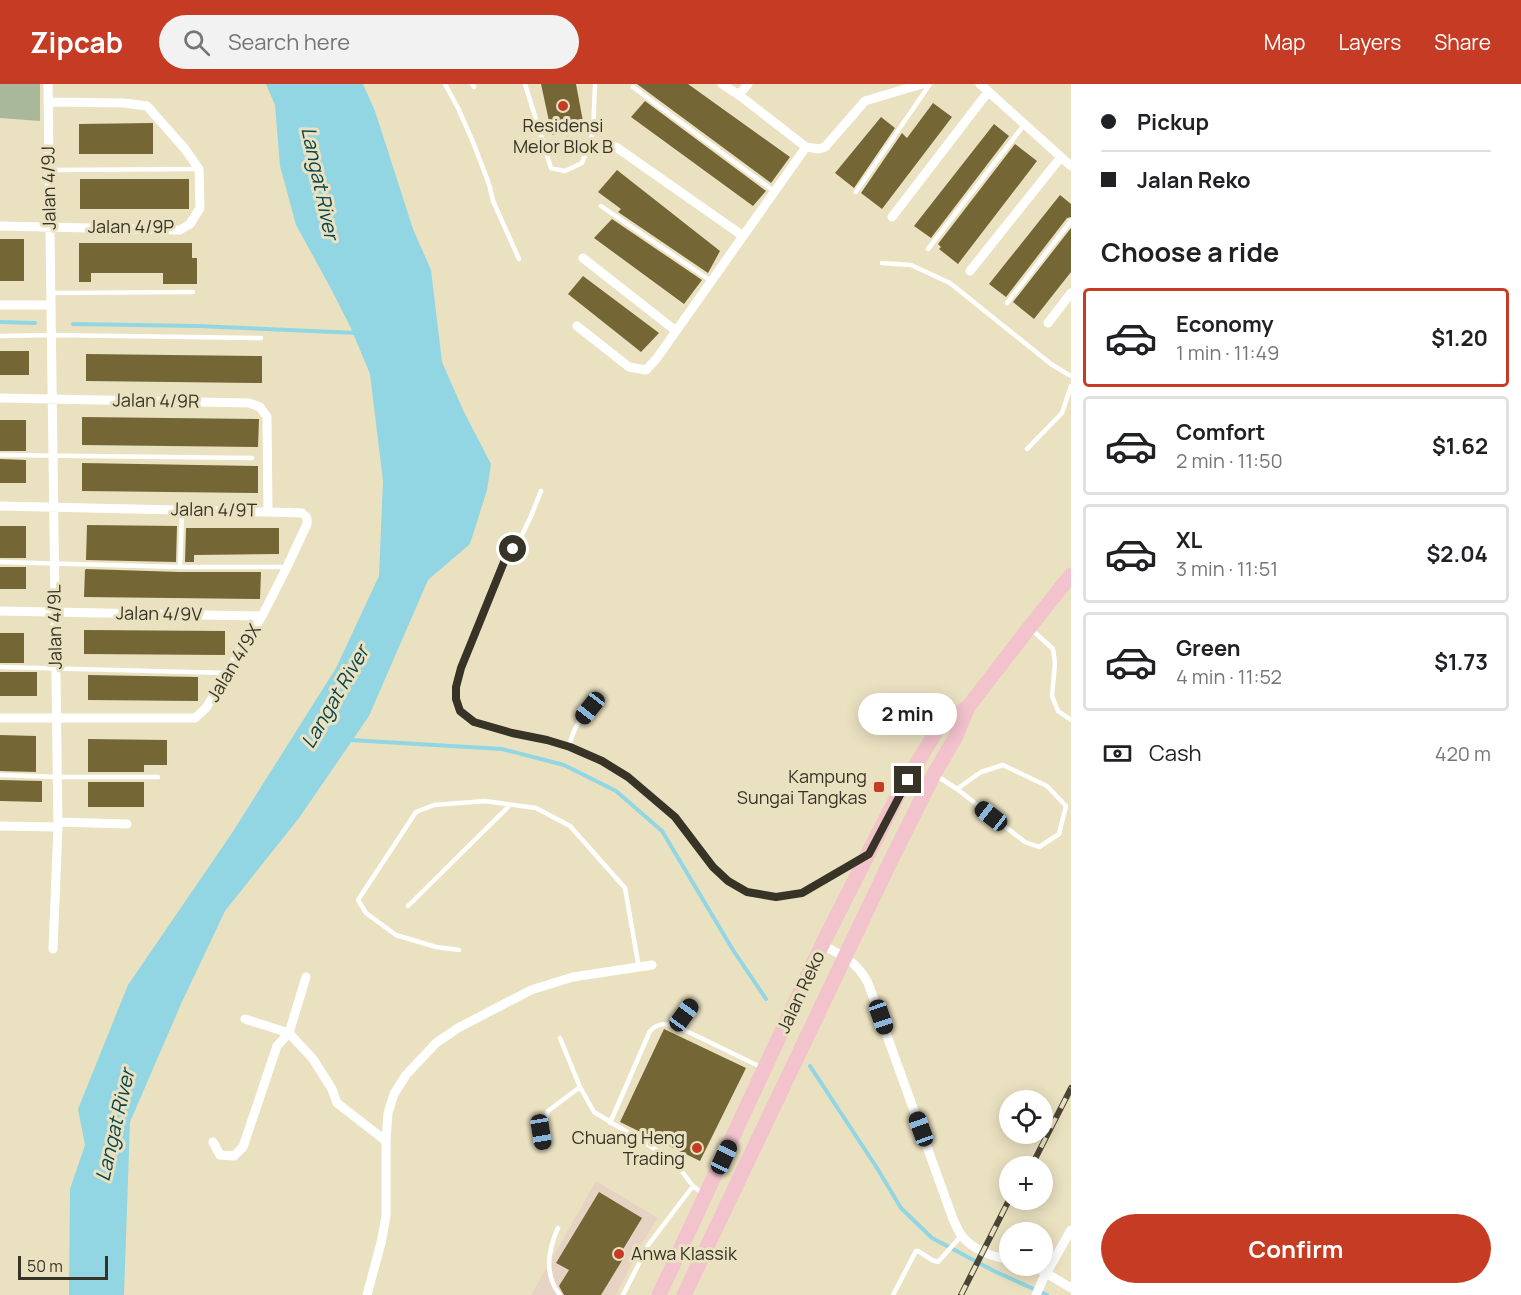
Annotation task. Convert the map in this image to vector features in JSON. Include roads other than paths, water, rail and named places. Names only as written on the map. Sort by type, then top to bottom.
[{"type":"main road","name":"Jalan Reko","points":[[684,1295],[845,956],[934,774],[955,738],[968,707],[1071,575]]},
{"type":"main road","name":"Jalan Reko","points":[[659,1295],[699,1191],[765,1069],[822,945],[897,797],[938,728],[968,707]]},
{"type":"street","name":"Jalan 4/9J","points":[[48,84],[51,293]]},
{"type":"street","points":[[722,84],[806,147],[819,149],[825,147],[865,100],[922,84]]},
{"type":"street","points":[[739,95],[748,84]]},
{"type":"street","points":[[980,84],[1071,166]]},
{"type":"street","points":[[892,217],[988,92]]},
{"type":"street","points":[[48,102],[124,102],[147,106],[185,149],[199,169]]},
{"type":"street","points":[[616,147],[743,236]]},
{"type":"street","points":[[577,326],[629,367],[646,370],[806,147]]},
{"type":"street","points":[[970,271],[1061,157]]},
{"type":"street","name":"Jalan 4/9P","points":[[0,226],[180,230],[190,224],[200,208],[199,169]]},
{"type":"street","points":[[583,258],[676,331]]},
{"type":"street","name":"Jalan 4/9L","points":[[51,293],[58,777],[53,949]]},
{"type":"street","points":[[1048,323],[1071,293]]},
{"type":"street","points":[[0,305],[51,305]]},
{"type":"street","name":"Jalan 4/9R","points":[[0,398],[249,403],[260,407]]},
{"type":"street","name":"Jalan 4/9T","points":[[0,506],[268,512],[267,417],[260,407]]},
{"type":"street","name":"Jalan 4/9X","points":[[57,718],[195,718],[206,708],[262,616],[307,524],[308,519],[302,513],[268,512]]},
{"type":"street","name":"Jalan 4/9V","points":[[0,611],[262,616]]},
{"type":"street","points":[[0,718],[57,718]]},
{"type":"street","points":[[0,826],[127,824]]},
{"type":"street","points":[[822,945],[845,956],[856,965],[868,983],[953,1219],[958,1239],[999,1258]]},
{"type":"street","points":[[368,1295],[386,1216],[388,1113],[394,1094],[406,1075],[436,1043],[458,1028],[531,990],[573,978],[652,965]]},
{"type":"street","points":[[213,1142],[220,1155],[234,1156],[243,1147],[277,1046],[289,1033],[306,977]]},
{"type":"street","points":[[245,1019],[289,1033],[313,1059],[332,1089],[337,1104],[386,1141]]},
{"type":"street","points":[[1036,1295],[1071,1230]]},
{"type":"street","points":[[1045,1277],[1071,1288]]},
{"type":"lane","points":[[445,84],[473,142],[493,201],[519,259]]},
{"type":"lane","points":[[525,84],[551,168],[565,171],[582,164],[587,151],[593,133],[595,84]]},
{"type":"lane","points":[[856,192],[930,84]]},
{"type":"lane","points":[[633,87],[775,192]]},
{"type":"lane","points":[[928,249],[1024,124]]},
{"type":"lane","points":[[49,170],[199,169]]},
{"type":"lane","points":[[601,206],[711,281]]},
{"type":"lane","points":[[1007,303],[1071,221]]},
{"type":"lane","points":[[882,263],[911,265],[950,283],[1051,364],[1071,376]]},
{"type":"lane","points":[[51,293],[193,292]]},
{"type":"lane","points":[[0,336],[261,338]]},
{"type":"lane","points":[[1027,449],[1062,413],[1071,386]]},
{"type":"lane","points":[[0,455],[252,458]]},
{"type":"lane","points":[[541,491],[522,535],[504,562],[461,668],[456,687],[456,699],[460,711],[474,722],[570,747],[602,761],[628,777],[675,817],[713,867],[728,881],[747,892],[776,897],[802,893],[869,854]]},
{"type":"lane","points":[[180,567],[182,510]]},
{"type":"lane","points":[[0,562],[180,567],[287,567]]},
{"type":"lane","points":[[1029,628],[1053,649],[1055,663],[1052,696],[1058,711],[1071,720]]},
{"type":"lane","points":[[0,667],[228,673]]},
{"type":"lane","points":[[570,747],[579,721],[596,703]]},
{"type":"lane","points":[[934,774],[1025,842],[1039,847],[1059,834],[1066,806],[1047,786],[1003,765],[981,772],[957,789]]},
{"type":"lane","points":[[0,775],[158,777]]},
{"type":"lane","points":[[459,950],[436,947],[396,934],[366,913],[358,900],[416,812],[434,805],[485,801],[537,808],[570,826],[625,888],[639,968]]},
{"type":"lane","points":[[408,906],[510,805]]},
{"type":"lane","points":[[676,1026],[692,1004]]},
{"type":"lane","points":[[610,1123],[653,1028],[667,1024],[676,1026],[765,1069]]},
{"type":"lane","points":[[560,1038],[580,1087],[594,1112],[672,1160],[699,1191],[649,1244],[623,1295]]},
{"type":"lane","points":[[543,1148],[541,1132],[548,1111],[580,1087]]},
{"type":"lane","points":[[558,1228],[551,1243],[550,1274],[553,1287],[560,1295]]},
{"type":"lane","points":[[893,1295],[916,1251],[937,1262],[958,1239]]},
{"type":"water","name":"Langat River","points":[[266,84],[363,84],[375,111],[413,229],[431,270],[442,362],[464,412],[491,464],[487,490],[470,544],[428,580],[369,716],[299,818],[225,911],[181,1004],[130,1122],[124,1295],[69,1295],[70,1189],[85,1145],[78,1109],[128,985],[232,833],[336,668],[379,576],[383,481],[370,374],[350,326],[296,225],[280,166],[275,105]]},
{"type":"waterway","points":[[0,322],[35,323]]},
{"type":"waterway","points":[[73,324],[197,326],[357,333]]},
{"type":"waterway","points":[[350,740],[502,749],[564,765],[616,791],[662,831],[733,950],[766,999]]},
{"type":"waterway","points":[[810,1066],[901,1208],[932,1238],[996,1272],[1047,1295]]},
{"type":"railway","points":[[1037,1156],[1071,1088]]},
{"type":"railway","points":[[961,1295],[1004,1210]]},
{"type":"place","name":"Residensi Melor Blok B","points":[[563,106]]},
{"type":"place","name":"Kampung Sungai Tangkas","points":[[879,787]]},
{"type":"place","name":"Chuang Heng Trading","points":[[697,1148]]},
{"type":"place","name":"Anwa Klassik","points":[[619,1254]]}]
